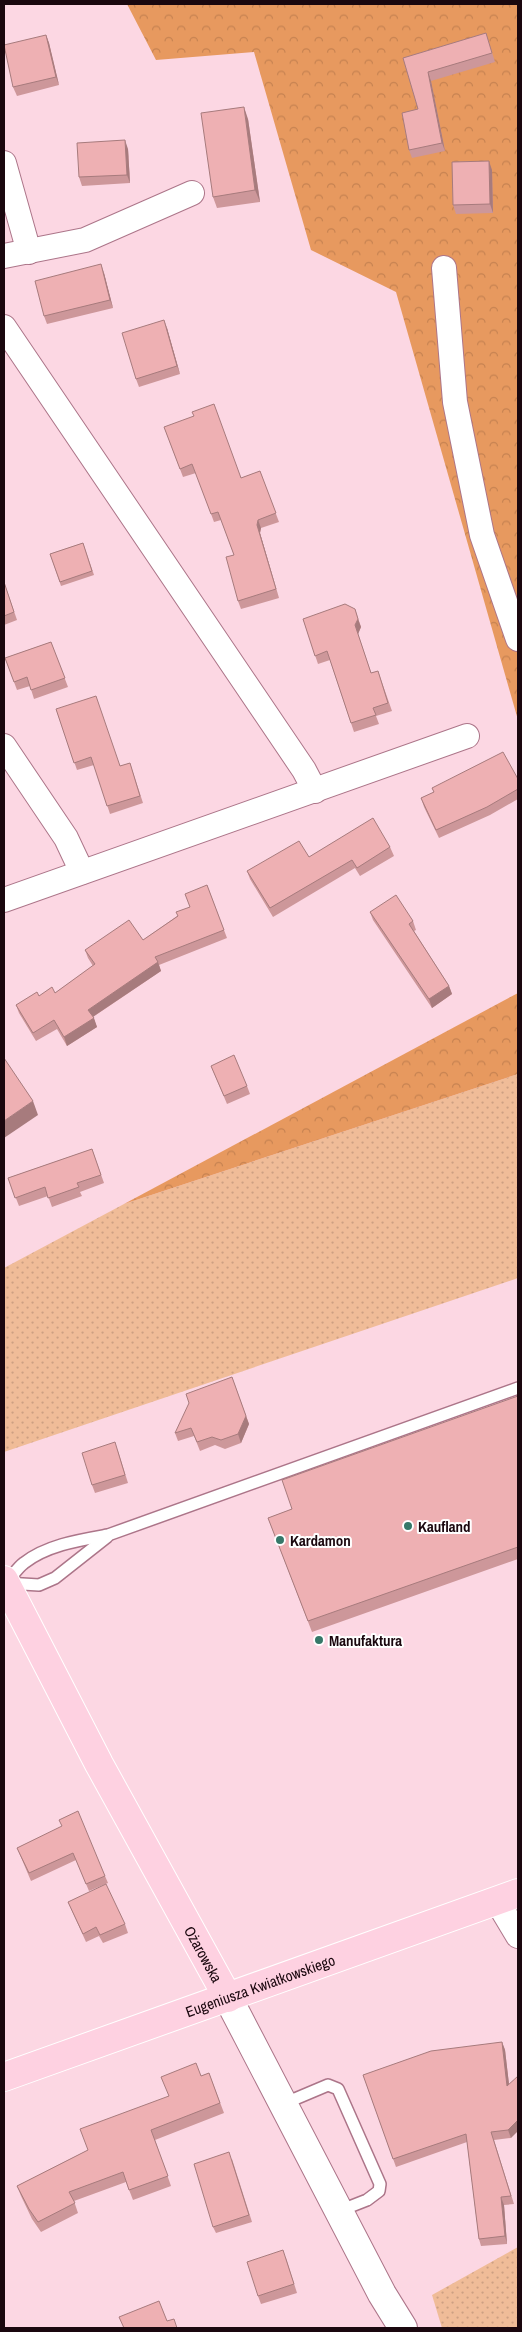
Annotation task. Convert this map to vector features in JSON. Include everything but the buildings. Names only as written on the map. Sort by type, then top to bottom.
[{"type":"main road","name":"Ożarowska","points":[[5,1581],[99,1764],[228,1998]]},
{"type":"main road","name":"Eugeniusza Kwiatkowskiego","points":[[4,2077],[508,1897]]},
{"type":"street","points":[[4,163],[29,252]]},
{"type":"street","points":[[4,256],[85,240],[192,193]]},
{"type":"street","points":[[444,268],[455,402],[482,535],[518,639]]},
{"type":"street","points":[[4,327],[304,770],[315,791]]},
{"type":"street","points":[[4,900],[467,736]]},
{"type":"street","points":[[4,746],[66,838],[82,872]]},
{"type":"street","points":[[508,1897],[518,1936]]},
{"type":"street","name":"Ożarowska","points":[[228,1998],[339,2211],[403,2328]]},
{"type":"lane","points":[[5,1581],[23,1564],[42,1552],[78,1541],[108,1536],[518,1388]]},
{"type":"lane","points":[[5,1581],[39,1585],[55,1578],[108,1536]]},
{"type":"lane","points":[[283,2104],[328,2085],[338,2089],[380,2184],[379,2191],[366,2200],[339,2211]]},
{"type":"shaded area","points":[[518,1074],[518,1278],[4,1452],[4,1268],[124,1204]]},
{"type":"shaded area","points":[[518,2247],[518,2328],[442,2328],[432,2295]]},
{"type":"green space","points":[[127,4],[518,4],[518,720],[396,292],[311,250],[254,52],[156,60]]},
{"type":"green space","points":[[518,993],[518,1074],[124,1204]]},
{"type":"place","name":"Kaufland","points":[[408,1526]]},
{"type":"place","name":"Kardamon","points":[[280,1540]]},
{"type":"place","name":"Manufaktura","points":[[319,1640]]}]
